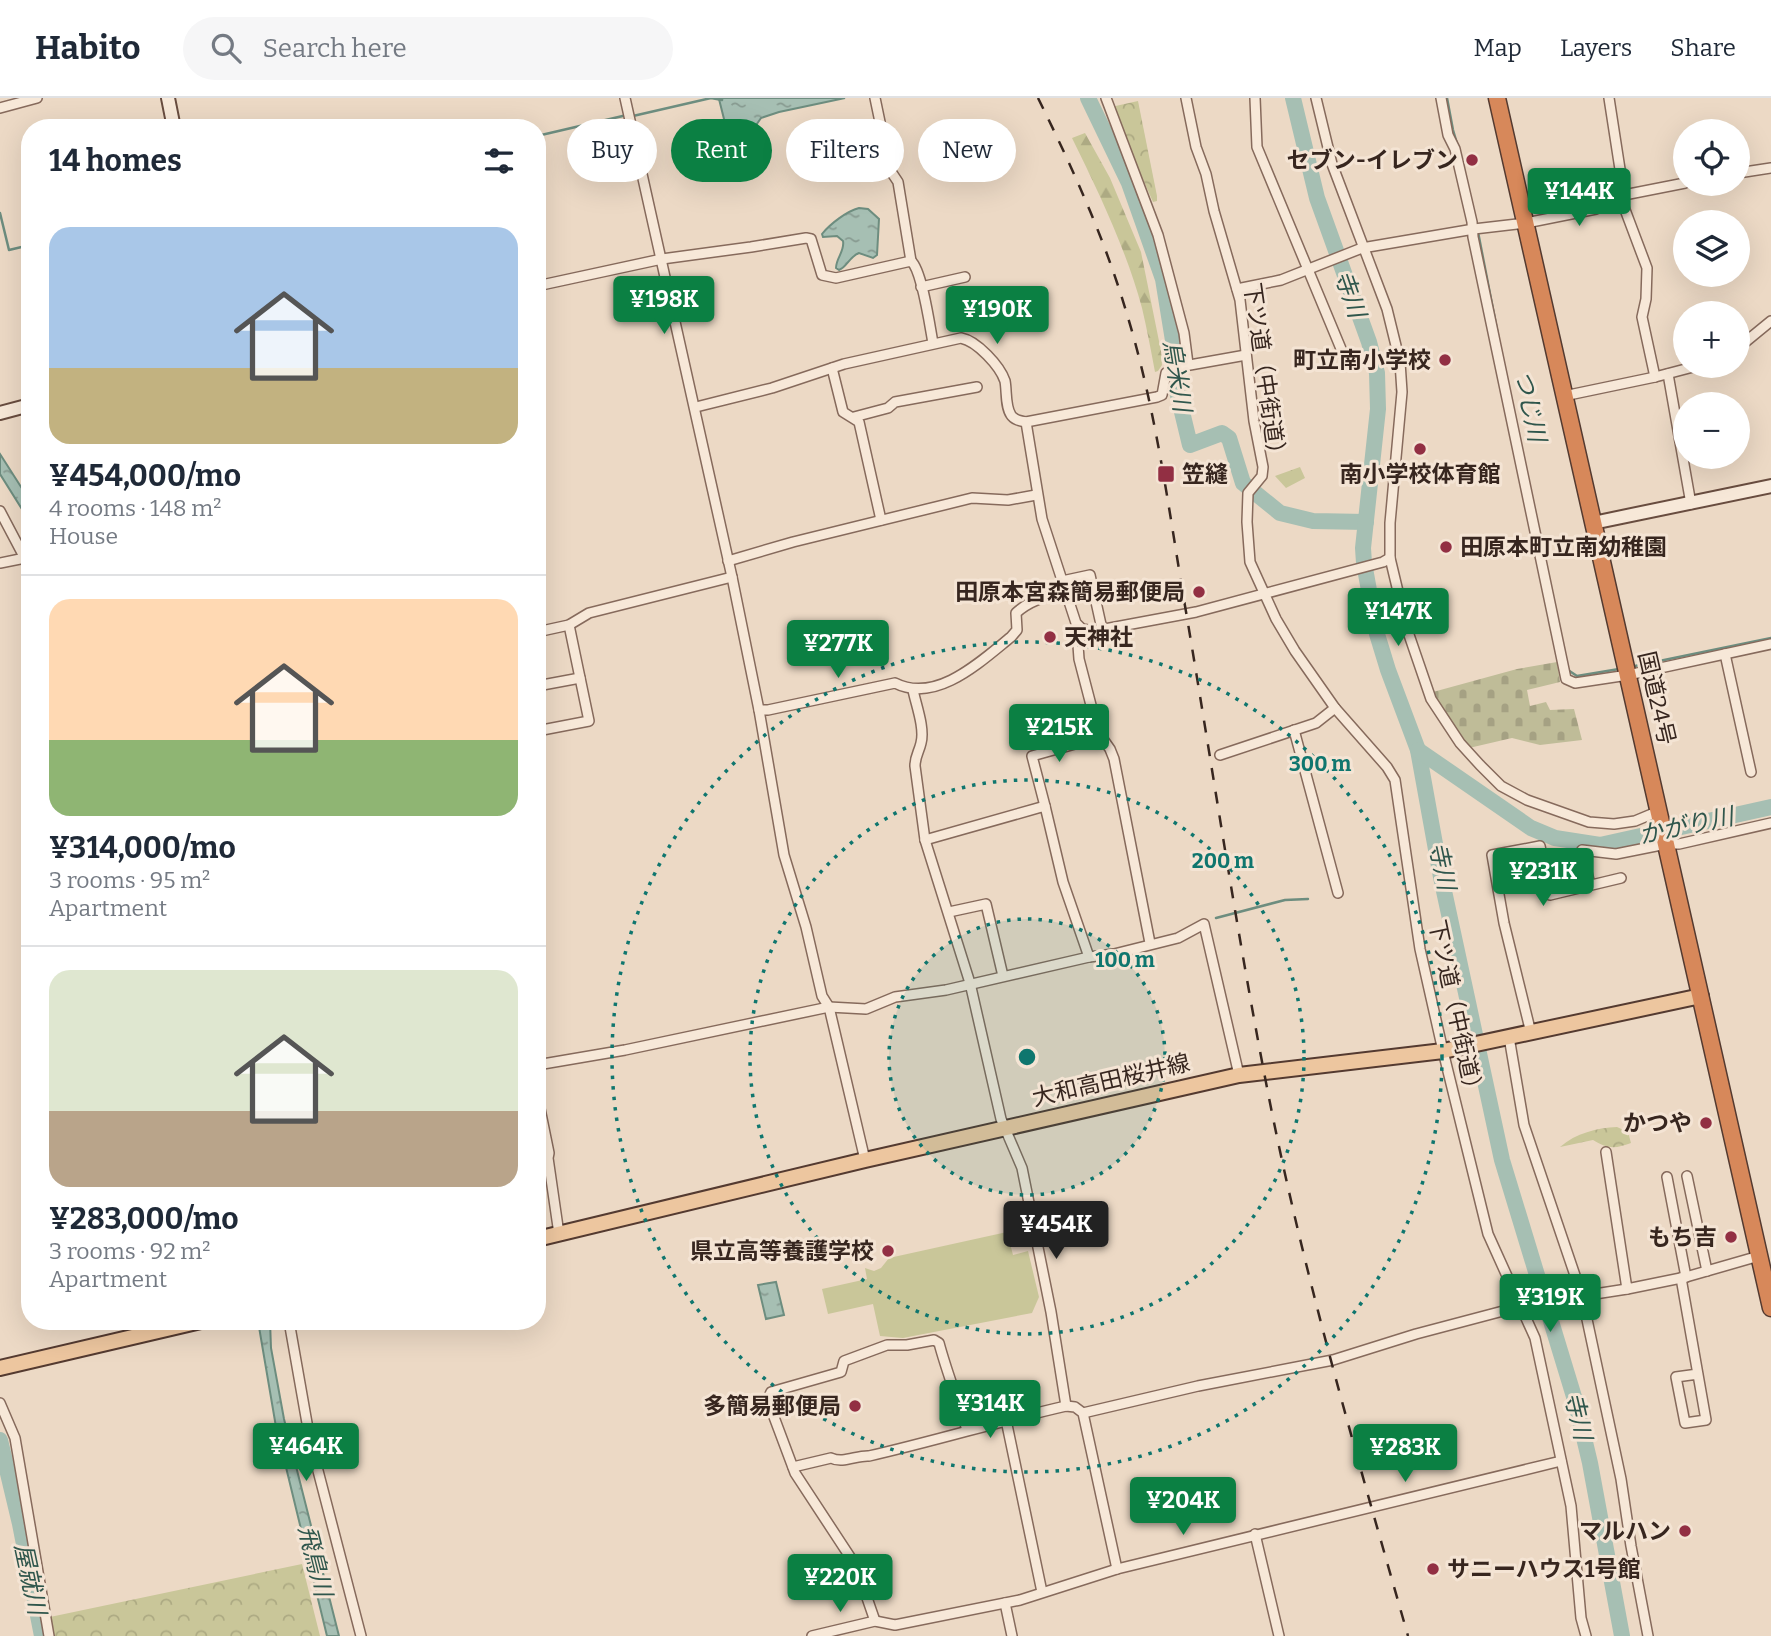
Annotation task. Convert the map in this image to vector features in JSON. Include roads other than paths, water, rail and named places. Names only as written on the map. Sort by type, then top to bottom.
[{"type":"highway","name":"国道24号","points":[[1497,98],[1771,1308]]},
{"type":"main road","name":"大和高田桜井線","points":[[546,1237],[1006,1127],[1239,1075],[1446,1050],[1701,996]]},
{"type":"main road","points":[[0,1368],[163,1330]]},
{"type":"street","points":[[6,104],[37,98]]},
{"type":"street","points":[[168,98],[172,119]]},
{"type":"street","points":[[625,98],[732,577],[784,855],[806,927],[822,996],[829,1007],[865,1160]]},
{"type":"street","points":[[875,98],[890,170],[898,182],[911,261],[916,265],[933,343]]},
{"type":"street","points":[[1106,98],[1158,235],[1184,333],[1188,365]]},
{"type":"street","name":"下ツ道（中街道）","points":[[1186,98],[1196,148],[1206,174],[1240,300],[1254,421],[1263,467],[1262,476],[1248,493],[1250,562],[1295,651],[1335,708],[1387,767],[1395,780],[1420,948],[1488,1234],[1535,1338],[1571,1506],[1581,1618],[1586,1636]]},
{"type":"street","points":[[1255,98],[1257,147],[1344,356]]},
{"type":"street","points":[[1316,98],[1332,164],[1361,248],[1387,309],[1400,362],[1402,392],[1387,560],[1431,699],[1460,743],[1501,786],[1527,800],[1589,822],[1614,824],[1636,821],[1659,813]]},
{"type":"street","points":[[1441,98],[1448,135],[1455,149],[1475,228],[1566,679],[1574,683],[1628,675],[1771,644]]},
{"type":"street","points":[[1609,98],[1622,197],[1647,268],[1646,299],[1642,317],[1655,377]]},
{"type":"street","points":[[1750,171],[1771,167]]},
{"type":"street","points":[[1237,289],[1281,280],[1361,248],[1475,228],[1526,223],[1596,209],[1622,197],[1673,186]]},
{"type":"street","points":[[546,284],[662,259],[806,237],[811,239],[822,275],[828,278],[911,261]]},
{"type":"street","points":[[921,287],[965,277]]},
{"type":"street","points":[[1750,338],[1771,321]]},
{"type":"street","points":[[696,407],[772,388],[832,368],[961,338],[974,343],[1001,373],[1010,414],[1016,420],[1026,422],[1157,397],[1162,395],[1166,373],[1173,368],[1246,355]]},
{"type":"street","points":[[832,368],[843,412],[854,416],[859,422],[881,520]]},
{"type":"street","points":[[1564,396],[1673,373]]},
{"type":"street","points":[[1668,374],[1691,503]]},
{"type":"street","points":[[854,416],[888,408],[895,402],[977,387]]},
{"type":"street","points":[[0,413],[21,407]]},
{"type":"street","points":[[1026,422],[1036,495],[1076,624],[1082,629],[1102,629],[1196,612],[1387,560]]},
{"type":"street","points":[[1593,523],[1771,486]]},
{"type":"street","points":[[728,561],[793,542],[972,498],[1008,500],[1036,495]]},
{"type":"street","points":[[0,512],[21,551]]},
{"type":"street","points":[[0,563],[21,559]]},
{"type":"street","points":[[1062,581],[1090,575],[1102,629]]},
{"type":"street","points":[[546,630],[569,625],[589,613],[732,577]]},
{"type":"street","points":[[759,710],[895,683],[913,690],[937,686],[960,676],[1011,637],[1017,630],[1016,613],[1023,607],[1046,595],[1066,592]]},
{"type":"street","points":[[546,729],[589,721],[569,625]]},
{"type":"street","points":[[1082,629],[1078,645],[1079,659],[1100,737],[1110,749],[1118,777],[1150,943]]},
{"type":"street","points":[[1725,654],[1751,772]]},
{"type":"street","points":[[546,684],[580,678]]},
{"type":"street","points":[[913,690],[922,735],[915,756],[915,766],[925,840],[970,983],[1001,1119],[1022,1168],[1051,1312],[1066,1406]]},
{"type":"street","points":[[1220,755],[1316,723],[1335,708]]},
{"type":"street","points":[[1294,730],[1338,893]]},
{"type":"street","points":[[1089,957],[1063,882],[1032,756],[1100,737]]},
{"type":"street","points":[[925,840],[1045,806]]},
{"type":"street","points":[[1590,885],[1582,850],[1616,853],[1666,842],[1679,844],[1771,823]]},
{"type":"street","points":[[1531,1033],[1504,923],[1492,855],[1540,846],[1550,895],[1621,878]]},
{"type":"street","points":[[949,912],[986,904],[1003,976]]},
{"type":"street","points":[[546,1063],[625,1050],[829,1007],[866,1009],[895,997],[946,990],[1178,938],[1204,924],[1239,1075]]},
{"type":"street","points":[[1506,1038],[1524,1125],[1582,1296],[1621,1479],[1648,1636]]},
{"type":"street","points":[[546,1135],[559,1234]]},
{"type":"street","points":[[1606,1152],[1627,1289]]},
{"type":"street","points":[[1687,1176],[1707,1271]]},
{"type":"street","points":[[1667,1177],[1706,1420],[1685,1423],[1676,1377],[1698,1374]]},
{"type":"street","points":[[1582,1296],[1684,1278],[1759,1256]]},
{"type":"street","points":[[1083,1413],[1198,1386],[1333,1360],[1416,1334],[1522,1306]]},
{"type":"street","points":[[291,1330],[310,1440],[361,1636]]},
{"type":"street","points":[[875,1621],[856,1566],[793,1467],[768,1399],[771,1392],[841,1372],[844,1361],[887,1345],[907,1345],[934,1340],[939,1343],[948,1379],[957,1394],[967,1430]]},
{"type":"street","points":[[0,1403],[15,1438],[49,1636]]},
{"type":"street","points":[[793,1467],[831,1458],[836,1461],[928,1443],[1006,1420],[1066,1406],[1075,1407],[1083,1413],[1117,1569]]},
{"type":"street","points":[[1006,1420],[1042,1592]]},
{"type":"street","points":[[816,1636],[875,1621],[895,1625],[1020,1600],[1117,1569],[1561,1461]]},
{"type":"street","points":[[1255,1534],[1279,1636]]},
{"type":"street","points":[[1005,1603],[1012,1636]]},
{"type":"water","points":[[845,98],[779,112],[760,119],[724,119],[719,99]]},
{"type":"water","points":[[859,208],[868,209],[879,219],[877,255],[873,258],[859,253],[839,270],[836,264],[843,241],[837,236],[823,237],[822,234],[839,218]]},
{"type":"water","points":[[0,454],[21,487],[21,508],[0,474]]},
{"type":"water","points":[[776,1282],[784,1315],[766,1319],[758,1285]]},
{"type":"water","name":"飛鳥川","points":[[260,1330],[270,1330],[284,1419],[339,1636],[327,1636],[282,1442],[276,1427]]},
{"type":"waterway","points":[[633,116],[711,98],[722,100]]},
{"type":"waterway","name":"烏米川","points":[[1088,98],[1129,183],[1163,279],[1176,359],[1176,387],[1190,445],[1222,433],[1229,438],[1243,483],[1280,513],[1313,521],[1366,522]]},
{"type":"waterway","name":"寺川","points":[[1293,98],[1317,198],[1369,342],[1377,373],[1378,409],[1363,548],[1377,634],[1418,750],[1441,877],[1502,1160],[1575,1400],[1590,1463],[1622,1636]]},
{"type":"waterway","name":"つじ川","points":[[1447,98],[1458,147]]},
{"type":"waterway","points":[[546,134],[627,115]]},
{"type":"waterway","points":[[0,213],[9,250],[21,247]]},
{"type":"waterway","name":"つじ川","points":[[1478,232],[1498,335]]},
{"type":"waterway","name":"つじ川","points":[[1635,666],[1771,638]]},
{"type":"waterway","name":"つじ川","points":[[1568,670],[1577,676],[1619,669]]},
{"type":"waterway","name":"かがり川","points":[[1418,750],[1531,828],[1555,838],[1600,845],[1771,807]]},
{"type":"waterway","points":[[1216,918],[1285,900],[1308,899]]},
{"type":"waterway","name":"屋就川","points":[[0,1440],[42,1636]]},
{"type":"railway","points":[[1038,98],[1075,176],[1108,256],[1145,382],[1166,491],[1243,955],[1278,1143],[1311,1285],[1408,1636]]},
{"type":"place","name":"セブン-イレブン","points":[[1472,160]]},
{"type":"place","name":"町立南小学校","points":[[1445,360]]},
{"type":"place","name":"南小学校体育館","points":[[1420,449]]},
{"type":"place","name":"笠縫","points":[[1166,474]]},
{"type":"place","name":"田原本町立南幼稚園","points":[[1446,547]]},
{"type":"place","name":"田原本宮森簡易郵便局","points":[[1199,592]]},
{"type":"place","name":"天神社","points":[[1050,637]]},
{"type":"place","name":"かつや","points":[[1706,1123]]},
{"type":"place","name":"もち吉","points":[[1731,1237]]},
{"type":"place","name":"県立高等養護学校","points":[[888,1251]]},
{"type":"place","name":"多簡易郵便局","points":[[855,1406]]},
{"type":"place","name":"マルハン","points":[[1685,1531]]},
{"type":"place","name":"サニーハウス1号館","points":[[1433,1569]]}]
